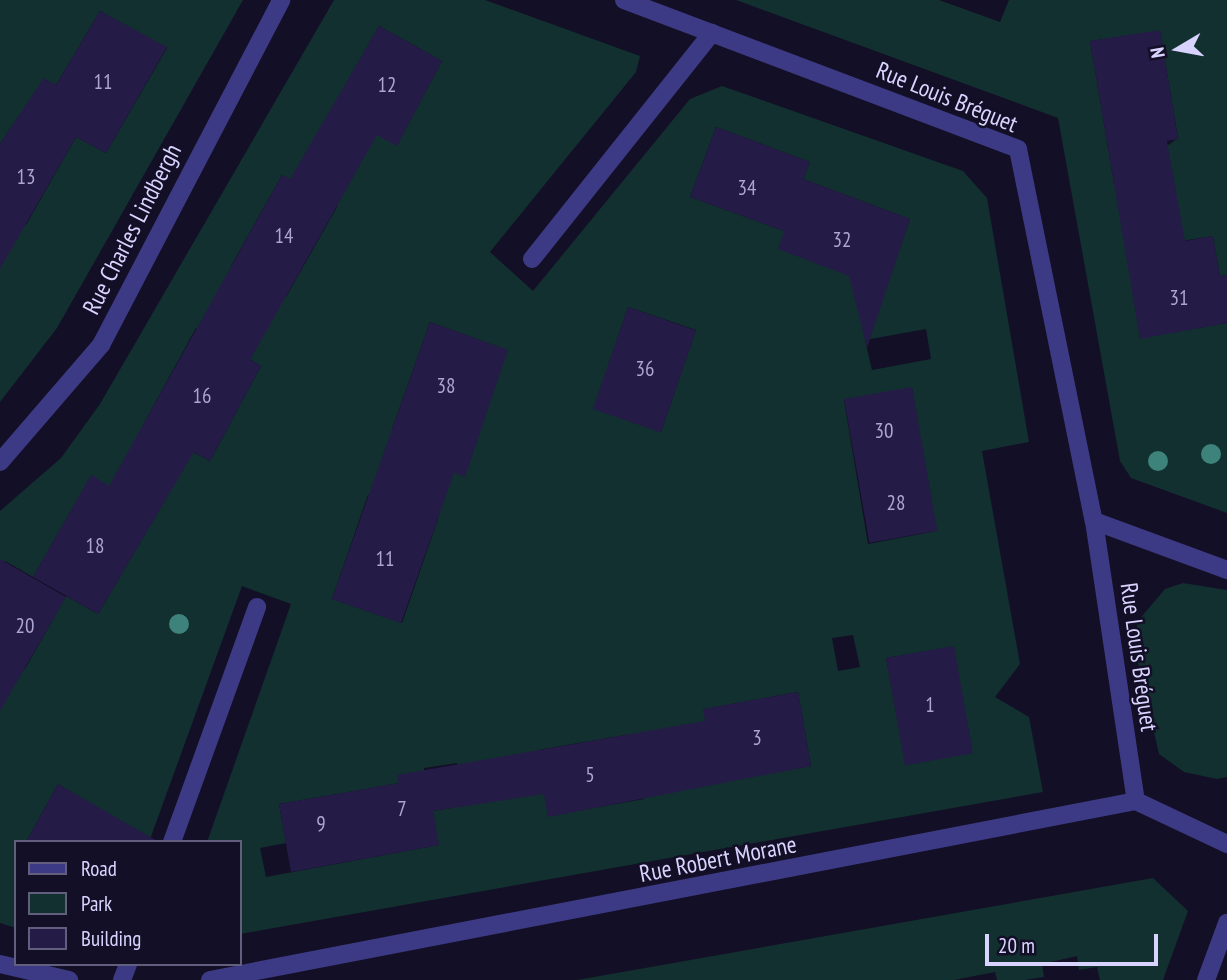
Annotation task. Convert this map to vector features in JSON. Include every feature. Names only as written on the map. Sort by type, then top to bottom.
[{"type":"street","name":"Rue Charles Lindbergh","points":[[0,461],[101,345],[281,0]]},
{"type":"street","name":"Rue Louis Bréguet","points":[[624,0],[1018,149],[1094,521],[1136,801]]},
{"type":"street","points":[[532,259],[712,33]]},
{"type":"street","points":[[1094,521],[1227,570]]},
{"type":"street","points":[[173,840],[257,607]]},
{"type":"street","points":[[1136,801],[1227,844]]},
{"type":"street","name":"Rue Robert Morane","points":[[210,980],[265,977],[1136,801]]},
{"type":"street","points":[[1206,980],[1227,923]]},
{"type":"street","points":[[0,964],[69,980]]},
{"type":"green space","points":[[0,0],[243,0],[57,328],[0,402],[0,211],[26,225],[76,137],[106,153],[167,48],[100,11],[56,85],[44,79],[0,144]]},
{"type":"green space","points":[[334,0],[485,0],[640,56],[636,72],[490,252],[533,291],[690,99],[722,86],[963,171],[987,198],[1029,442],[982,451],[1020,664],[995,697],[1029,717],[1043,792],[242,934],[242,840],[208,840],[291,604],[242,586],[150,840],[58,784],[27,840],[14,840],[14,927],[0,923],[0,655],[25,669],[66,596],[98,614],[157,514],[91,476],[33,577],[5,561],[0,569],[0,511],[61,458],[100,404]],"holes":[[[379,26],[442,61],[397,145],[331,110]],[[716,127],[810,162],[803,179],[910,219],[886,289],[784,231],[690,197]],[[282,175],[337,207],[286,297],[231,266]],[[628,307],[696,330],[661,432],[594,408]],[[430,322],[507,350],[460,453],[392,429]],[[196,328],[261,366],[210,461],[143,425]],[[926,329],[931,359],[872,370],[865,340]],[[912,388],[936,531],[868,544],[844,400]],[[368,495],[438,519],[402,623],[332,599]],[[853,635],[860,667],[838,671],[832,638]],[[954,647],[906,764],[886,658]],[[798,692],[811,766],[717,783],[704,709]],[[631,734],[644,799],[548,816],[538,750]],[[457,763],[464,806],[433,811],[438,845],[266,877],[260,848],[286,843],[279,804],[424,779],[424,768]]]},
{"type":"green space","points":[[736,0],[939,0],[1000,22],[1009,0],[1227,0],[1227,275],[1220,276],[1213,236],[1126,250],[1140,338],[1227,323],[1227,513],[1131,478],[1120,461],[1058,118]],"holes":[[[1160,31],[1178,138],[1114,184],[1090,41]]]},
{"type":"green space","points":[[1183,583],[1227,590],[1227,777],[1217,779],[1184,772],[1159,754],[1137,658],[1137,622],[1165,589]]},
{"type":"green space","points":[[1153,878],[1188,911],[1163,980],[1100,980],[1097,967],[1079,970],[1077,956],[1042,964],[1044,977],[1024,980],[997,980],[995,972],[954,980],[577,980]]},
{"type":"building","points":[[100,11],[167,47],[106,153],[76,137],[0,269],[0,144],[44,78],[56,85]]},
{"type":"building","points":[[379,26],[442,61],[397,146],[377,135],[250,360],[261,366],[210,461],[194,452],[98,614],[33,577],[91,475],[109,486],[282,175],[290,179]]},
{"type":"building","points":[[1160,30],[1178,139],[1167,141],[1185,241],[1213,236],[1220,276],[1227,275],[1227,323],[1140,339],[1090,41]]},
{"type":"building","points":[[716,127],[810,162],[803,179],[910,219],[867,348],[849,276],[778,249],[784,231],[690,197]]},
{"type":"building","points":[[628,307],[696,330],[661,433],[593,409]]},
{"type":"building","points":[[430,322],[508,350],[465,477],[454,473],[401,623],[332,599]]},
{"type":"building","points":[[912,387],[937,531],[869,543],[844,399]]},
{"type":"building","points":[[0,559],[66,597],[0,711]]},
{"type":"building","points":[[954,646],[973,753],[905,765],[886,658]]},
{"type":"building","points":[[798,692],[811,766],[548,817],[544,794],[433,811],[439,845],[291,872],[279,804],[399,783],[397,775],[705,721],[703,709]]},
{"type":"building","points":[[58,784],[156,840],[27,840]]}]
